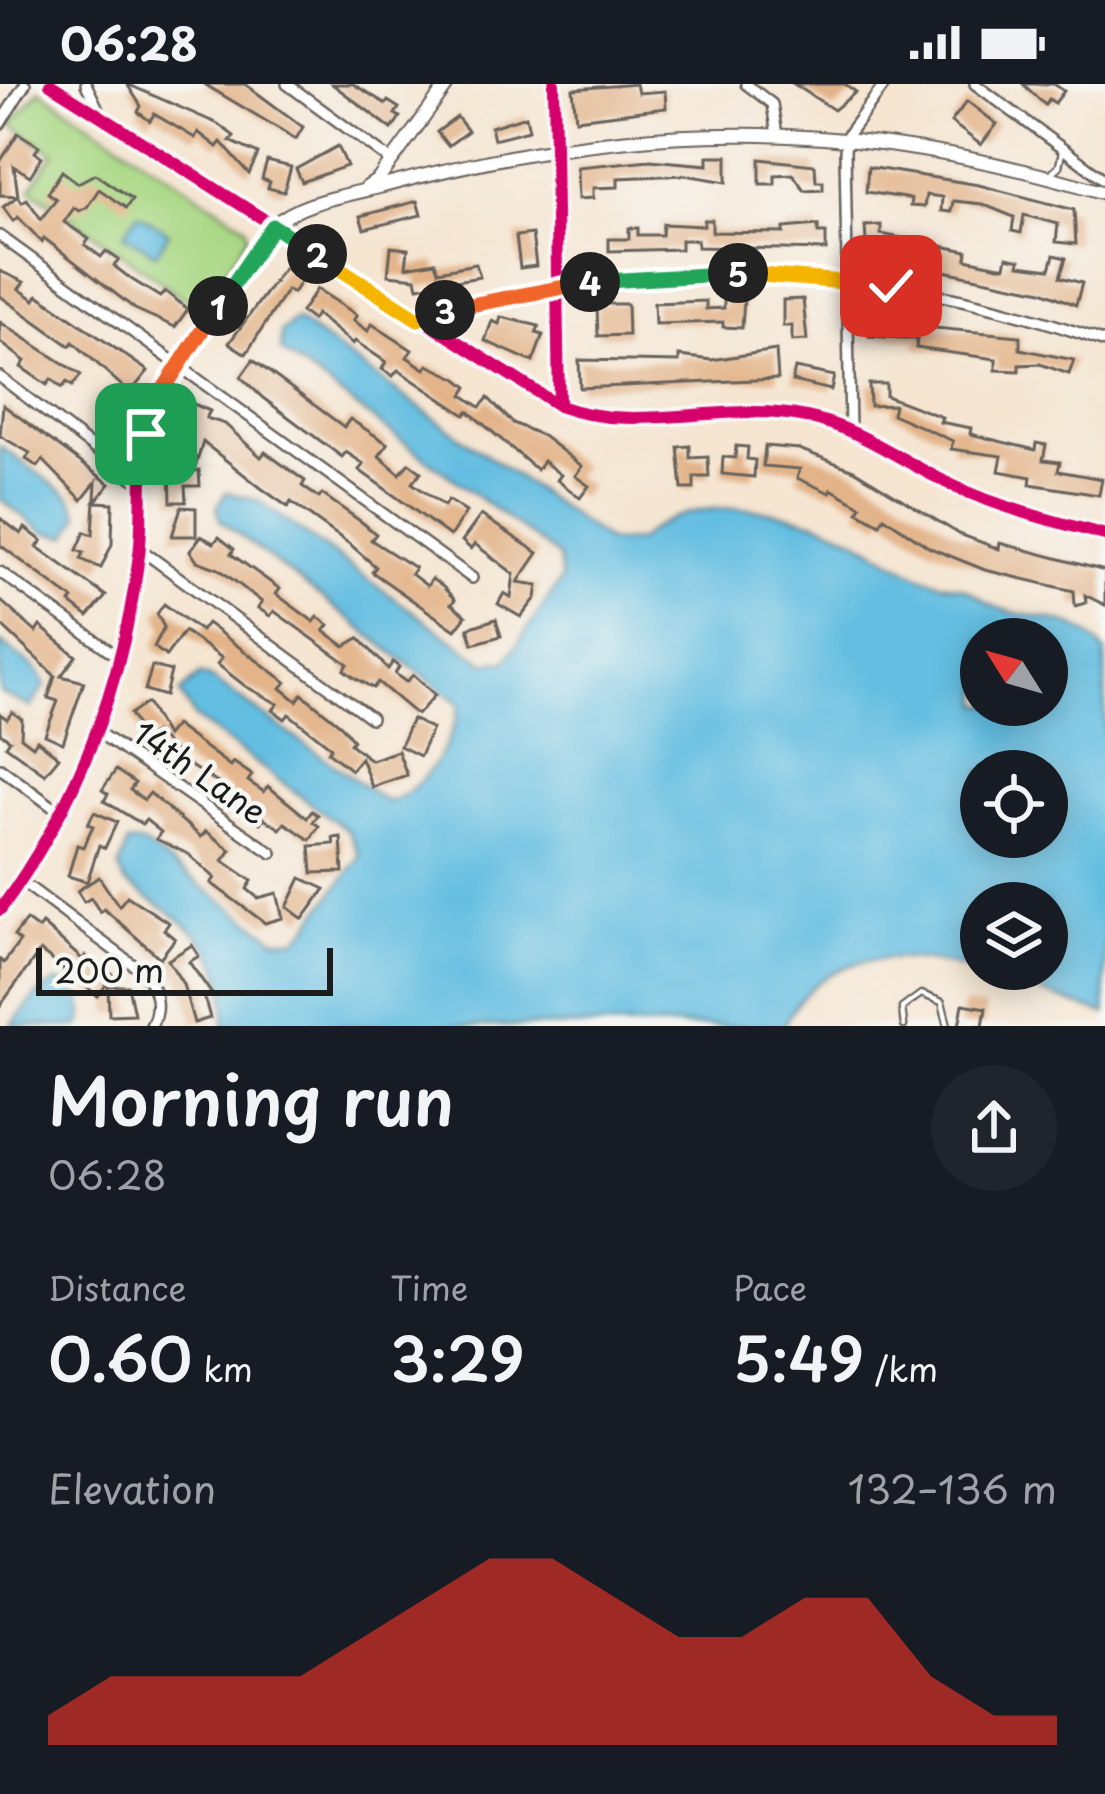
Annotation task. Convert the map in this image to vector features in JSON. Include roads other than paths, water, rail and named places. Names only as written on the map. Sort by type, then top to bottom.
[{"type":"street","points":[[0,124],[25,84]]},
{"type":"street","points":[[50,84],[68,89],[103,118],[559,406],[609,418],[773,412],[850,430],[984,499],[1105,535]]},
{"type":"street","points":[[86,84],[103,118]]},
{"type":"street","points":[[286,84],[390,163],[415,176]]},
{"type":"street","points":[[360,190],[390,163],[448,84]]},
{"type":"street","points":[[554,84],[559,406]]},
{"type":"street","points":[[746,84],[772,104],[777,135]]},
{"type":"street","points":[[850,430],[846,137],[885,84]]},
{"type":"street","points":[[975,84],[1105,180]]},
{"type":"street","points":[[0,910],[62,813],[99,733],[120,658],[140,548],[143,444],[153,409],[273,226],[360,190],[415,176],[556,145],[677,134],[846,137],[1048,176],[1105,193]]},
{"type":"street","points":[[0,236],[472,578]]},
{"type":"street","points":[[418,319],[557,286],[680,273],[848,281],[959,299],[1105,342]]},
{"type":"street","points":[[0,377],[142,485]]},
{"type":"street","points":[[109,457],[130,459],[143,444]]},
{"type":"street","points":[[140,548],[371,718]]},
{"type":"street","points":[[0,572],[120,658]]},
{"type":"street","name":"14th Lane","points":[[99,733],[272,853]]},
{"type":"street","points":[[0,768],[62,813]]},
{"type":"street","points":[[21,881],[143,971],[157,1002],[151,1026]]},
{"type":"lane","points":[[1048,176],[1060,166],[1061,147]]},
{"type":"lane","points":[[904,1026],[902,1009],[921,994],[941,1002],[948,1026]]},
{"type":"water","points":[[138,213],[169,233],[156,254],[124,234]]},
{"type":"water","points":[[296,320],[609,542],[638,541],[658,525],[682,515],[736,508],[764,510],[840,531],[911,571],[966,589],[1013,613],[1040,618],[960,618],[960,726],[1068,726],[1068,624],[1094,639],[1105,652],[1105,1014],[1032,990],[1068,990],[1068,882],[960,882],[960,968],[888,959],[847,966],[811,988],[783,1026],[224,1026],[225,998],[213,955],[185,924],[125,883],[119,868],[128,843],[143,844],[276,939],[296,939],[306,930],[360,856],[348,831],[195,718],[180,693],[200,675],[212,679],[387,802],[425,776],[452,732],[459,703],[221,521],[217,507],[226,492],[257,500],[485,663],[506,661],[561,580],[559,557],[281,351],[281,332]]},
{"type":"water","points":[[0,446],[71,497],[80,516],[68,536],[44,532],[0,499]]},
{"type":"water","points":[[0,642],[36,669],[46,685],[31,707],[0,693]]},
{"type":"water","points":[[56,982],[80,998],[81,1026],[11,1026],[35,996]]}]
